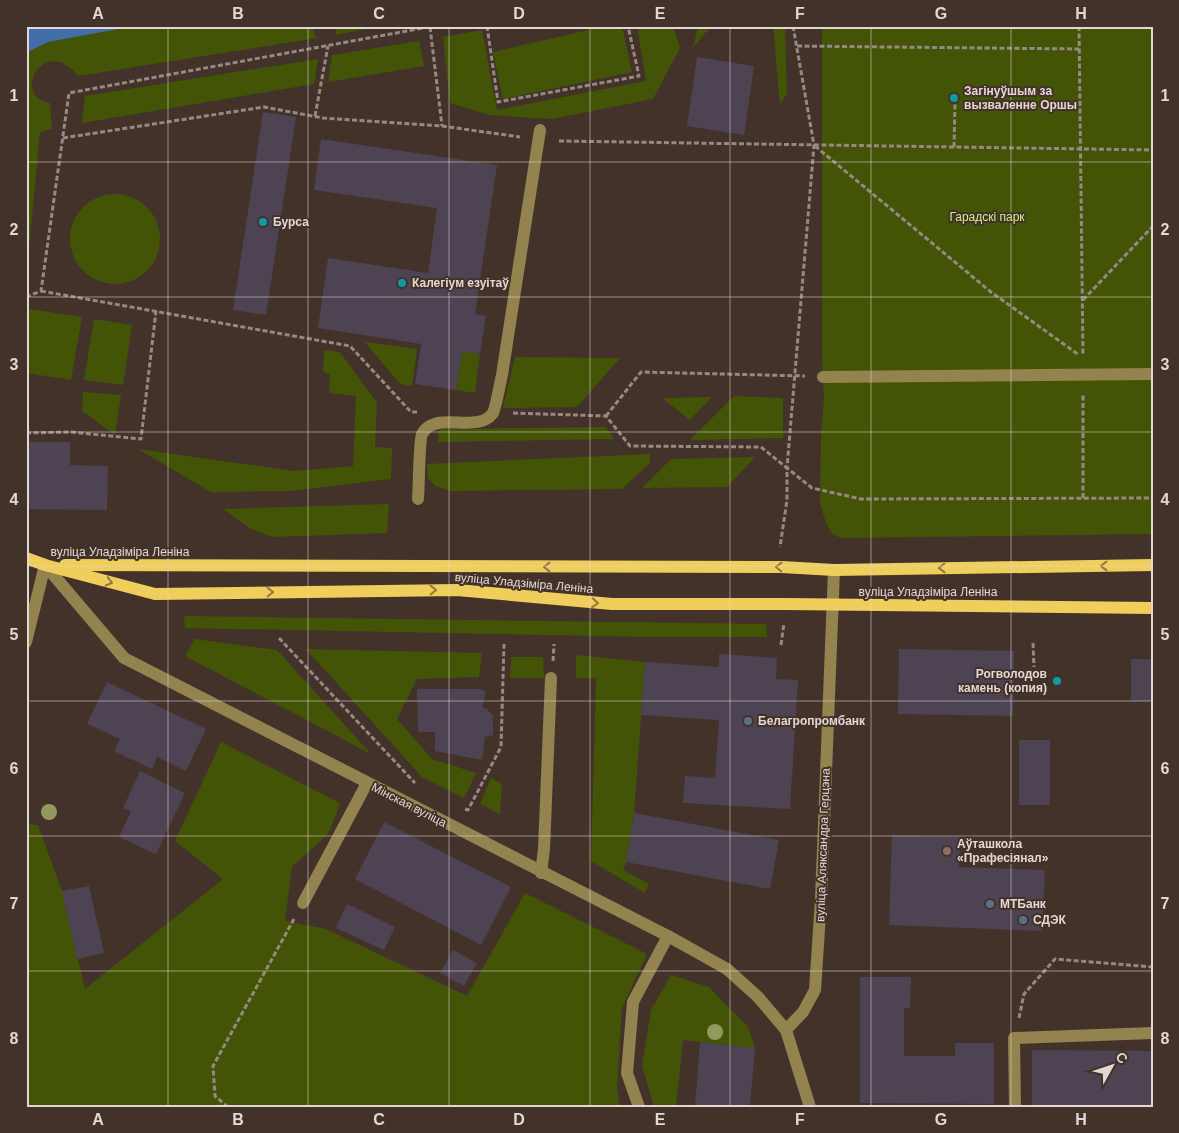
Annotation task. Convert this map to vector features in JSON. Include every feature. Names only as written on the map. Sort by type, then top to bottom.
[{"type":"main road","points":[[26,558],[45,565]]},
{"type":"main road","name":"вуліца Уладзіміра Леніна","points":[[45,565],[417,568],[782,567],[834,570],[1153,565]]},
{"type":"main road","name":"вуліца Уладзіміра Леніна","points":[[45,565],[155,594],[457,590],[612,604],[1153,608]]},
{"type":"street","points":[[418,499],[421,435],[428,426],[438,423],[481,421],[493,413],[502,375],[539,135]]},
{"type":"street","points":[[823,377],[1153,374]]},
{"type":"street","points":[[26,642],[45,565]]},
{"type":"street","name":"Мінская вуліца","points":[[45,565],[124,658],[541,873],[668,936],[727,969],[758,997],[786,1030]]},
{"type":"street","name":"вуліца Аляксандра Герцэна","points":[[786,1030],[803,1012],[815,990],[821,899],[834,570]]},
{"type":"street","points":[[541,873],[544,848],[551,678]]},
{"type":"street","points":[[303,903],[367,783]]},
{"type":"street","points":[[639,1107],[627,1073],[633,1002],[668,936]]},
{"type":"street","points":[[786,1030],[810,1107]]},
{"type":"street","points":[[1016,1107],[1014,1038],[1153,1033]]},
{"type":"path","points":[[487,26],[498,102],[639,76],[628,26]]},
{"type":"path","points":[[780,543],[787,500],[787,468],[814,146],[793,26]]},
{"type":"path","points":[[814,146],[991,292],[1083,358],[1079,26]]},
{"type":"path","points":[[41,291],[69,93],[432,27],[442,126]]},
{"type":"path","points":[[315,116],[328,46]]},
{"type":"path","points":[[797,46],[1079,49]]},
{"type":"path","points":[[954,148],[955,101]]},
{"type":"path","points":[[63,138],[264,107],[315,116],[539,135],[559,141],[1153,150]]},
{"type":"path","points":[[1083,300],[1153,226]]},
{"type":"path","points":[[26,297],[41,291],[350,346],[411,412],[420,412]]},
{"type":"path","points":[[26,433],[71,432],[141,439],[156,311]]},
{"type":"path","points":[[606,416],[641,372],[823,377]]},
{"type":"path","points":[[1083,498],[1084,374]]},
{"type":"path","points":[[493,413],[606,416],[630,446],[761,447],[812,488],[860,500],[1153,498]]},
{"type":"path","points":[[279,638],[414,783],[422,787]]},
{"type":"path","points":[[1033,643],[1034,667]]},
{"type":"path","points":[[460,806],[468,810],[501,747],[504,644]]},
{"type":"path","points":[[228,1107],[215,1096],[213,1066],[303,903]]},
{"type":"path","points":[[1014,1038],[1024,994],[1055,959],[1153,967]]},
{"type":"green space","points":[[135,26],[313,26],[313,31],[317,38],[78,76],[65,65],[54,61],[44,64],[36,71],[32,80],[33,90],[38,98],[50,103],[52,129],[40,132],[26,280],[26,53],[48,42]]},
{"type":"green space","points":[[336,26],[381,26],[336,35]]},
{"type":"green space","points":[[606,26],[622,26],[632,72],[503,99],[493,52]]},
{"type":"green space","points":[[637,26],[673,26],[680,48],[653,99],[552,119],[489,115],[450,103],[443,37],[482,30],[497,110],[646,81]]},
{"type":"green space","points":[[698,26],[711,26],[693,48]]},
{"type":"green space","points":[[773,26],[785,26],[787,93],[780,105]]},
{"type":"green space","name":"Гарадскі парк","points":[[822,26],[1153,26],[1153,534],[842,538],[833,535],[826,523],[820,503],[821,435],[824,398],[822,356]]},
{"type":"green space","points":[[419,41],[424,66],[328,82],[332,55]]},
{"type":"green space","points":[[318,59],[314,84],[82,123],[85,96]]},
{"type":"green space","points":[[115,194],[132,197],[147,207],[157,222],[160,239],[157,256],[147,271],[132,281],[115,284],[98,281],[83,271],[73,256],[70,239],[73,222],[83,207],[98,197]]},
{"type":"green space","points":[[26,310],[82,317],[71,380],[26,373]]},
{"type":"green space","points":[[94,319],[132,325],[123,385],[84,380]]},
{"type":"green space","points":[[365,342],[417,349],[412,386],[400,384]]},
{"type":"green space","points":[[324,350],[340,352],[377,403],[375,447],[392,448],[391,479],[290,491],[211,492],[138,449],[294,471],[353,466],[356,396],[329,393],[330,375],[323,371]]},
{"type":"green space","points":[[462,351],[480,354],[475,393],[456,390]]},
{"type":"green space","points":[[515,357],[620,358],[577,407],[503,408]]},
{"type":"green space","points":[[83,392],[121,395],[115,435],[82,411]]},
{"type":"green space","points":[[734,396],[783,398],[783,438],[690,440]]},
{"type":"green space","points":[[712,397],[690,420],[662,398]]},
{"type":"green space","points":[[606,427],[614,439],[438,442],[439,429]]},
{"type":"green space","points":[[650,454],[650,463],[622,489],[452,491],[435,486],[428,478],[427,464]]},
{"type":"green space","points":[[755,457],[727,487],[642,488],[671,459]]},
{"type":"green space","points":[[389,504],[387,533],[272,537],[251,529],[223,509]]},
{"type":"green space","points":[[184,616],[766,624],[767,637],[647,637],[185,628]]},
{"type":"green space","points":[[195,639],[277,650],[371,754],[185,656]]},
{"type":"green space","points":[[306,649],[482,653],[479,677],[417,679],[397,719],[432,759],[476,773],[464,798],[422,777]]},
{"type":"green space","points":[[576,655],[645,662],[634,813],[623,870],[649,884],[645,893],[591,861],[596,678],[576,678]]},
{"type":"green space","points":[[511,657],[543,657],[544,678],[510,678]]},
{"type":"green space","points":[[221,742],[340,803],[329,833],[292,867],[285,921],[326,929],[467,996],[525,893],[647,954],[622,1008],[617,1089],[620,1107],[26,1107],[26,824],[38,825],[62,891],[85,989],[223,879],[175,841]]},
{"type":"green space","points":[[491,778],[502,784],[500,814],[480,804]]},
{"type":"green space","points":[[671,975],[709,987],[748,1027],[755,1048],[683,1040],[676,1107],[654,1107],[642,1066],[651,1010]]},
{"type":"water","points":[[26,26],[135,26],[48,42],[26,53]]},
{"type":"building","points":[[697,57],[754,66],[744,135],[687,126]]},
{"type":"building","name":"Бурса","points":[[263,112],[296,117],[266,315],[233,310]]},
{"type":"building","name":"Калегіум езуітаў","points":[[321,139],[497,165],[475,314],[486,316],[480,354],[462,351],[456,390],[415,384],[421,344],[318,328],[328,258],[428,273],[437,208],[314,190]]},
{"type":"building","points":[[26,442],[70,442],[70,465],[108,466],[107,510],[26,509]]},
{"type":"building","points":[[899,649],[1014,651],[1013,716],[898,714]]},
{"type":"building","points":[[719,654],[777,658],[776,679],[798,680],[790,809],[683,803],[685,776],[715,778],[719,720],[641,715],[645,662],[719,667]]},
{"type":"building","points":[[1131,659],[1153,659],[1153,701],[1131,701]]},
{"type":"building","points":[[107,682],[206,729],[186,771],[157,757],[152,769],[114,751],[120,739],[87,724]]},
{"type":"building","points":[[417,689],[479,689],[486,691],[482,707],[487,709],[493,716],[493,735],[485,737],[482,760],[435,751],[435,732],[418,732]]},
{"type":"building","points":[[1019,740],[1050,740],[1050,805],[1019,805]]},
{"type":"building","points":[[140,771],[185,793],[156,854],[119,837],[131,811],[123,808]]},
{"type":"building","points":[[634,813],[779,840],[770,889],[626,862]]},
{"type":"building","points":[[384,822],[511,887],[481,945],[355,879]]},
{"type":"building","points":[[892,835],[960,837],[959,867],[1045,870],[1042,931],[889,925]]},
{"type":"building","points":[[89,886],[104,953],[77,959],[62,891]]},
{"type":"building","points":[[347,904],[395,927],[384,950],[336,928]]},
{"type":"building","points":[[453,950],[477,963],[464,986],[440,973]]},
{"type":"building","points":[[860,977],[911,977],[910,1008],[904,1008],[904,1056],[955,1056],[955,1043],[994,1043],[994,1104],[860,1103]]},
{"type":"building","points":[[700,1042],[755,1048],[750,1107],[695,1106]]},
{"type":"building","points":[[1032,1050],[1153,1051],[1153,1107],[1032,1106]]},
{"type":"place","name":"Загінуўшым за вызваленне Оршы","points":[[954,98]]},
{"type":"place","name":"Бурса","points":[[263,222]]},
{"type":"place","name":"Калегіум езуітаў","points":[[402,283]]},
{"type":"place","name":"Рогволодов камень (копия)","points":[[1057,681]]},
{"type":"place","name":"Белагропромбанк","points":[[748,721]]},
{"type":"place","name":"Аўташкола «Прафесіянал»","points":[[947,851]]},
{"type":"place","name":"МТБанк","points":[[990,904]]},
{"type":"place","name":"СДЭК","points":[[1023,920]]}]
